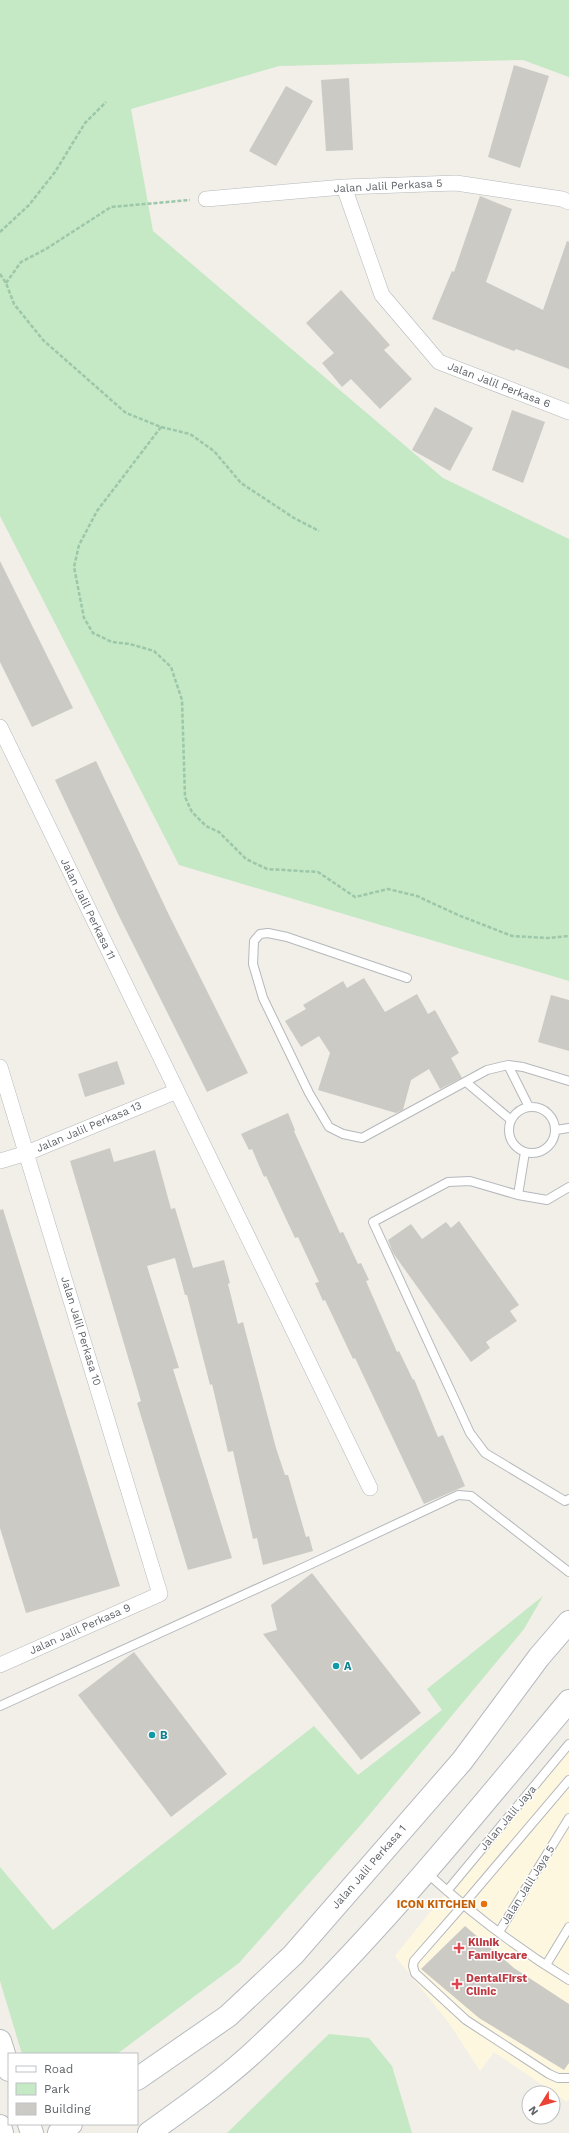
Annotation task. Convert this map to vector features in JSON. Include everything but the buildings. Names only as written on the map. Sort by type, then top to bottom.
[{"type":"main road","name":"Jalan Jalil Perkasa 1","points":[[138,2077],[228,2016],[293,1954],[462,1761],[539,1657],[569,1622]]},
{"type":"main road","points":[[539,1657],[565,1640],[569,1640]]},
{"type":"main road","points":[[149,2133],[255,2050],[331,1977],[426,1872],[569,1701]]},
{"type":"main road","points":[[0,2041],[8,2067]]},
{"type":"main road","points":[[59,2133],[70,2125]]},
{"type":"main road","points":[[0,2126],[2,2133]]},
{"type":"street","name":"Jalan Jalil Perkasa 5","points":[[206,199],[344,187],[456,183],[562,199],[569,202]]},
{"type":"street","name":"Jalan Jalil Perkasa 6","points":[[344,187],[382,295],[439,362],[569,412]]},
{"type":"street","name":"Jalan Jalil Perkasa 11","points":[[0,727],[370,1488]]},
{"type":"street","name":"Jalan Jalil Perkasa 10","points":[[0,1068],[160,1594]]},
{"type":"street","name":"Jalan Jalil Perkasa 13","points":[[0,1161],[27,1153],[177,1091]]},
{"type":"street","name":"Jalan Jalil Perkasa 9","points":[[0,1665],[160,1594]]},
{"type":"lane","points":[[407,978],[287,937],[268,933],[260,934],[254,941],[253,964],[263,998],[309,1093],[329,1127],[343,1134],[362,1138],[487,1070],[508,1065],[523,1067],[569,1081]]},
{"type":"lane","points":[[508,1065],[529,1107]]},
{"type":"lane","points":[[466,1082],[510,1120]]},
{"type":"lane","points":[[529,1107],[544,1110],[554,1122],[556,1130],[555,1137],[546,1149],[532,1154],[525,1152],[512,1143],[508,1128],[510,1120],[521,1109],[529,1107]]},
{"type":"lane","points":[[556,1130],[569,1128]]},
{"type":"lane","points":[[518,1196],[525,1152]]},
{"type":"lane","points":[[569,1187],[547,1200],[518,1196],[470,1181],[448,1182],[373,1222],[470,1433],[485,1453],[565,1500],[569,1499]]},
{"type":"lane","points":[[0,1706],[458,1495],[471,1496],[569,1572]]},
{"type":"lane","name":"Jalan Jalil Jaya","points":[[447,1891],[569,1744]]},
{"type":"lane","points":[[569,1780],[464,1905],[414,1961],[412,1966],[416,1973],[466,2020],[549,2074],[558,2078],[569,2078]]},
{"type":"lane","name":"Jalan Jalil Jaya 5","points":[[499,1932],[569,1818]]},
{"type":"lane","points":[[426,1872],[464,1905],[499,1932],[569,1980]]},
{"type":"lane","points":[[546,1965],[569,1926]]},
{"type":"path","points":[[0,232],[29,205],[55,172],[85,123],[106,102]]},
{"type":"path","points":[[6,283],[21,262],[46,249],[111,207],[206,199]]},
{"type":"path","points":[[0,274],[6,283],[14,304],[43,340],[126,412],[161,427],[190,434],[214,451],[241,483],[294,518],[319,532]]},
{"type":"path","points":[[161,427],[97,511],[79,544],[74,567],[84,618],[93,633],[112,642],[130,644],[154,651],[171,667],[182,700],[185,797],[192,812],[206,826],[219,832],[246,859],[267,869],[318,872],[355,897],[388,889],[417,896],[458,916],[512,936],[548,938],[569,936]]},
{"type":"shaded area","points":[[569,1739],[569,2098],[567,2102],[561,2098],[561,2085],[542,2085],[494,2052],[480,2071],[449,2023],[395,1956]]},
{"type":"green space","points":[[0,0],[569,0],[569,77],[523,60],[279,66],[131,109],[153,231],[443,478],[569,539],[569,981],[179,865],[0,516]]},
{"type":"green space","points":[[543,1596],[524,1629],[365,1820],[239,1963],[118,2053],[22,2053],[0,1981],[0,1867],[53,1930],[314,1726],[358,1775],[442,1710],[427,1689]]},
{"type":"green space","points":[[329,2034],[369,2038],[392,2066],[412,2133],[227,2133]]},
{"type":"place","name":"A","points":[[336,1666]]},
{"type":"place","name":"B","points":[[152,1735]]},
{"type":"place","name":"ICON KITCHEN","points":[[484,1904]]},
{"type":"place","name":"Klinik Familycare","points":[[459,1948]]},
{"type":"place","name":"DentalFirst Clinic","points":[[457,1984]]}]
